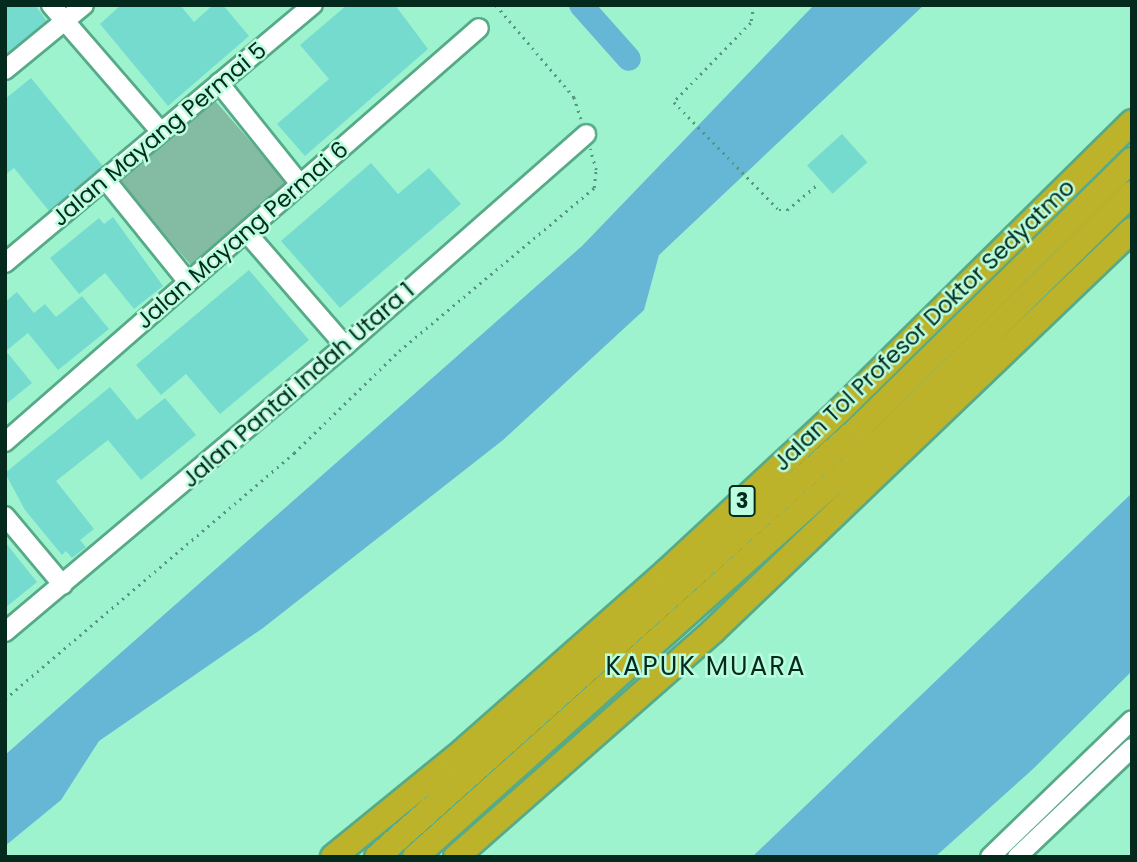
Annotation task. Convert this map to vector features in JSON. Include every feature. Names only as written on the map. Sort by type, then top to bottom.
[{"type":"highway","name":"Jalan Tol Profesor Doktor Sedyatmo","points":[[333,857],[455,758],[667,571],[840,410],[1132,122]]},
{"type":"highway","name":"Jalan Tol Profesor Doktor Sedyatmo","points":[[377,857],[862,425],[1132,160]]},
{"type":"highway","name":"3","points":[[415,857],[881,440],[1132,193]]},
{"type":"highway","points":[[456,857],[713,631],[1132,230]]},
{"type":"street","points":[[51,5],[162,132]]},
{"type":"street","points":[[5,70],[84,5]]},
{"type":"street","name":"Jalan Mayang Permai 5","points":[[5,263],[313,5]]},
{"type":"street","name":"Jalan Mayang Permai 6","points":[[5,442],[479,28]]},
{"type":"street","points":[[219,83],[300,184]]},
{"type":"street","name":"Jalan Pantai Indah Utara 1","points":[[5,632],[345,346],[586,134]]},
{"type":"street","points":[[105,179],[188,282]]},
{"type":"street","points":[[246,232],[345,346]]},
{"type":"street","points":[[5,516],[63,585]]},
{"type":"street","points":[[990,857],[1132,720]]},
{"type":"street","points":[[1017,857],[1132,748]]},
{"type":"path","points":[[5,699],[294,453],[399,351],[594,188],[596,170],[575,97],[496,5]]},
{"type":"path","points":[[754,5],[751,23],[675,97],[676,107],[779,211],[787,209],[816,186]]},
{"type":"green space","points":[[211,96],[292,189],[197,271],[116,179]]},
{"type":"water","points":[[814,5],[924,5],[659,255],[644,310],[503,440],[263,628],[99,741],[61,800],[5,846],[5,755],[582,246]]},
{"type":"water","points":[[1132,493],[1132,671],[1033,769],[935,857],[752,857]]},
{"type":"building","points":[[5,5],[35,5],[47,21],[5,55]]},
{"type":"building","points":[[121,5],[180,5],[194,22],[213,5],[223,5],[249,36],[168,106],[100,24]]},
{"type":"building","points":[[347,5],[395,5],[428,49],[305,156],[277,124],[329,79],[300,45]]},
{"type":"building","points":[[31,78],[103,166],[49,211],[14,168],[5,175],[5,99]]},
{"type":"building","points":[[842,134],[867,162],[832,194],[807,165]]},
{"type":"building","points":[[371,163],[398,194],[429,168],[461,204],[340,308],[281,241]]},
{"type":"building","points":[[113,217],[163,286],[134,309],[105,273],[79,294],[50,258],[99,218],[104,224]]},
{"type":"building","points":[[249,270],[309,340],[220,414],[186,374],[161,395],[136,365]]},
{"type":"building","points":[[17,292],[34,313],[45,304],[56,317],[82,296],[109,329],[58,370],[28,333],[6,351],[32,383],[5,405],[5,302]]},
{"type":"building","points":[[110,387],[137,420],[165,398],[196,435],[141,480],[108,440],[56,481],[94,529],[80,540],[86,547],[72,558],[66,551],[62,555],[25,510],[5,473]]},
{"type":"building","points":[[5,542],[37,582],[5,608]]},
{"type":"waterway","points":[[581,5],[629,59]]},
{"type":"district","name":"KAPUK MUARA","points":[[706,667]]}]
